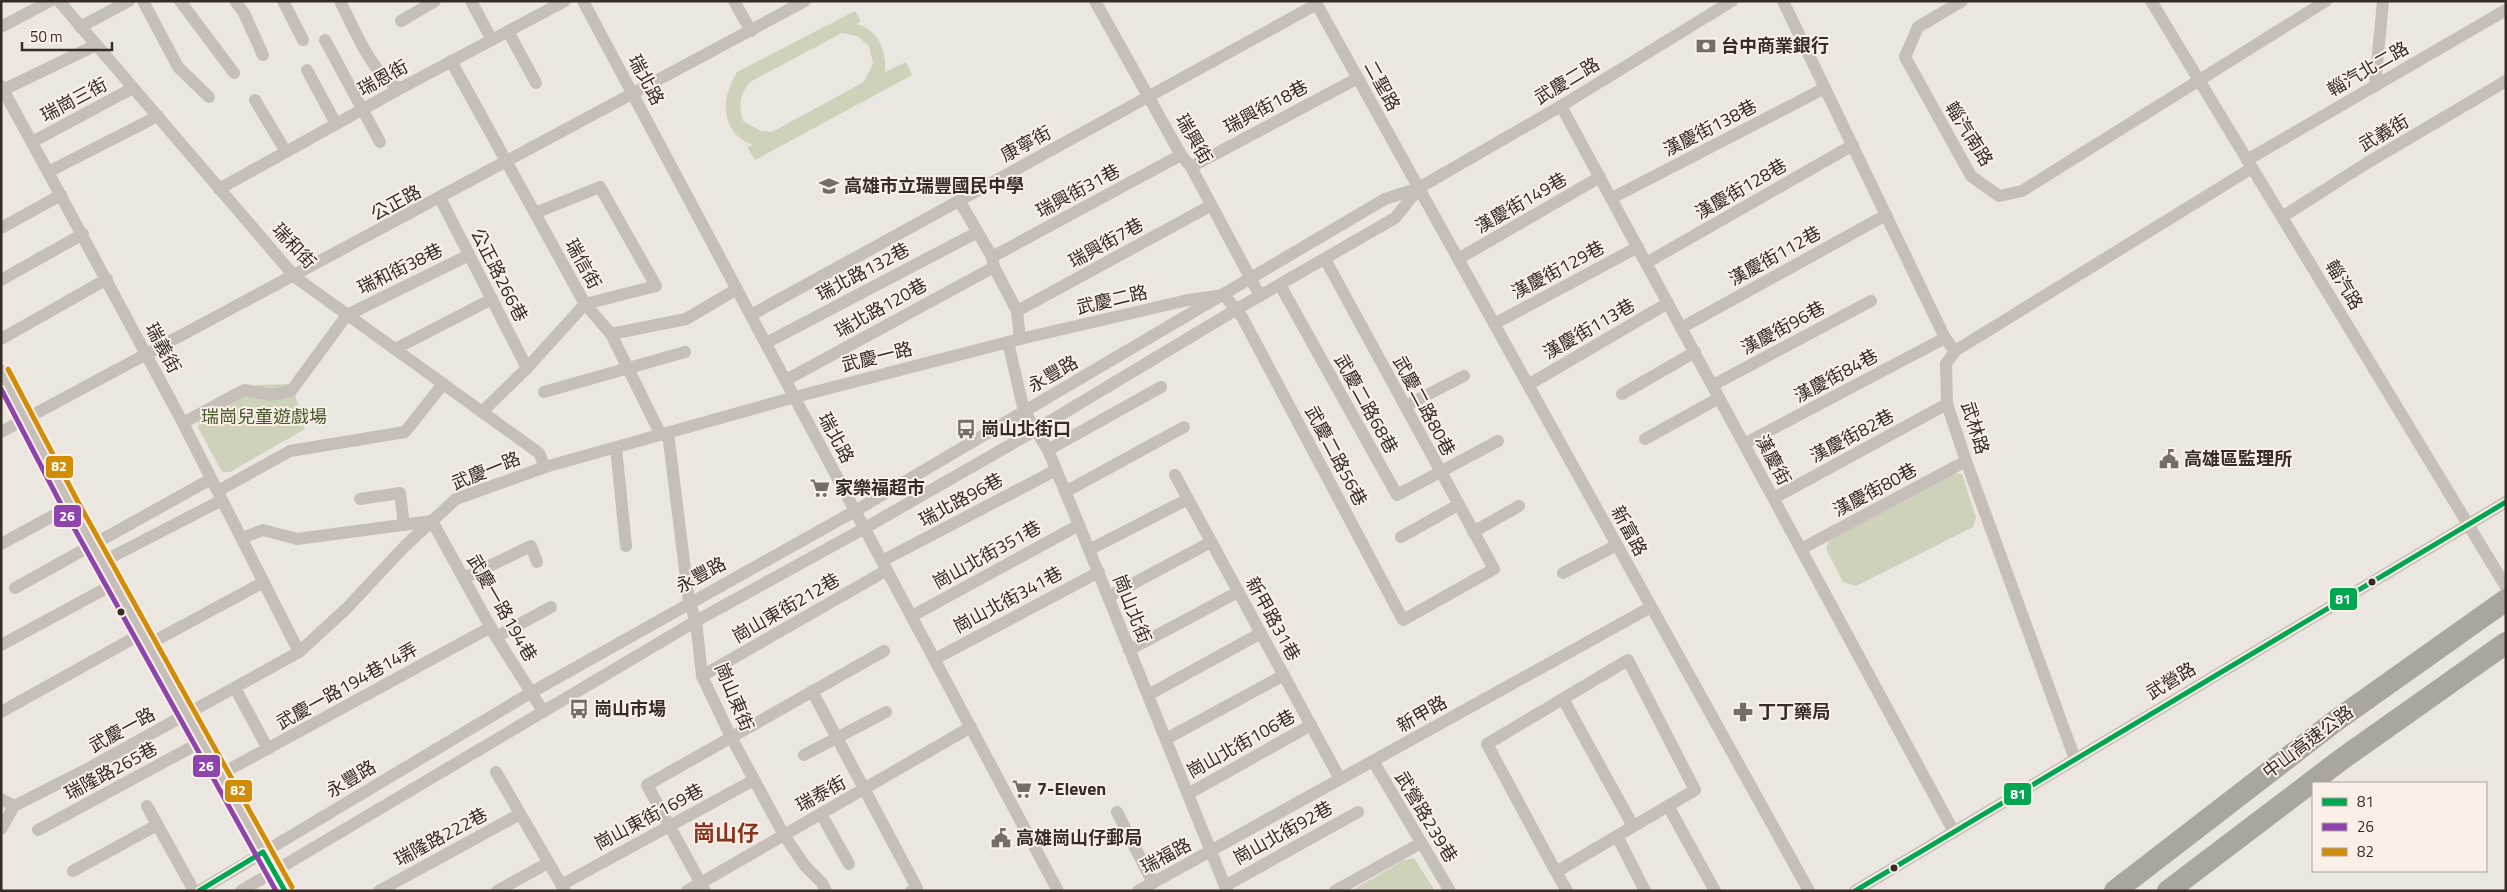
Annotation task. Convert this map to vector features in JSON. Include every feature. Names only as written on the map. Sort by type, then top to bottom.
[{"type":"highway","name":"中山高速公路","points":[[2115,891],[2334,722],[2506,600]]},
{"type":"highway","name":"中山高速公路","points":[[2168,891],[2342,759],[2503,645]]},
{"type":"street","points":[[1,27],[50,1]]},
{"type":"street","name":"瑞和街","points":[[59,1],[295,277],[539,453],[545,467]]},
{"type":"street","points":[[64,1],[71,16]]},
{"type":"street","points":[[80,27],[129,1]]},
{"type":"street","points":[[143,1],[178,67],[209,96]]},
{"type":"street","points":[[180,1],[234,73]]},
{"type":"street","points":[[235,1],[244,13],[263,55]]},
{"type":"street","points":[[283,1],[303,40]]},
{"type":"street","points":[[340,1],[380,73],[391,85],[401,88]]},
{"type":"street","points":[[401,21],[436,1]]},
{"type":"street","points":[[471,1],[492,40]]},
{"type":"street","name":"瑞恩街","points":[[219,189],[362,109],[565,1]]},
{"type":"street","name":"瑞北路","points":[[583,1],[1058,891]]},
{"type":"street","points":[[734,1],[751,31]]},
{"type":"street","name":"公正路","points":[[1,432],[295,277],[805,1]]},
{"type":"street","name":"瑞興街","points":[[1095,1],[1181,155],[1191,168],[1260,296]]},
{"type":"street","name":"武慶二路","points":[[1014,340],[1188,300],[1224,295],[1385,199],[1419,188],[1561,106],[1732,1]]},
{"type":"street","points":[[1783,1],[1945,338],[1955,351],[2250,164]]},
{"type":"street","name":"輜汽南路","points":[[1962,1],[1918,27],[1904,57],[1971,176],[1999,196],[2022,191],[2198,79]]},
{"type":"street","name":"輜汽路","points":[[2151,1],[2506,588]]},
{"type":"street","points":[[2198,79],[2326,1]]},
{"type":"street","points":[[2375,85],[2384,1]]},
{"type":"street","name":"康寧街","points":[[751,315],[1150,97],[1316,3]]},
{"type":"street","name":"二聖路","points":[[1316,3],[1419,188]]},
{"type":"street","name":"輜汽北二路","points":[[2250,164],[2375,85],[2506,10]]},
{"type":"street","points":[[508,31],[536,83]]},
{"type":"street","points":[[325,40],[380,142]]},
{"type":"street","points":[[2,88],[96,45]]},
{"type":"street","name":"瑞信街","points":[[451,61],[585,304],[527,368],[482,412]]},
{"type":"street","points":[[307,70],[336,124]]},
{"type":"street","name":"瑞興街18巷","points":[[1191,168],[1358,78]]},
{"type":"street","name":"武義街","points":[[2282,217],[2367,163],[2506,81]]},
{"type":"street","name":"瑞義街","points":[[2,88],[107,279],[183,423],[299,652]]},
{"type":"street","name":"瑞崗三街","points":[[32,142],[133,88]]},
{"type":"street","name":"漢慶街138巷","points":[[1612,198],[1825,88]]},
{"type":"street","points":[[255,100],[286,152]]},
{"type":"street","name":"漢慶街","points":[[1561,106],[1954,832]]},
{"type":"street","points":[[48,172],[158,116]]},
{"type":"street","name":"漢慶街128巷","points":[[1646,263],[1853,145]]},
{"type":"street","name":"瑞興街31巷","points":[[993,262],[1181,155]]},
{"type":"street","name":"漢慶街149巷","points":[[1458,259],[1600,177]]},
{"type":"street","points":[[535,213],[600,187],[656,286],[585,304]]},
{"type":"street","name":"武慶二路","points":[[1237,308],[1395,218],[1419,188]]},
{"type":"street","name":"新富路","points":[[1419,188],[1809,891]]},
{"type":"street","points":[[1,228],[61,195]]},
{"type":"street","name":"公正路266巷","points":[[440,198],[527,368]]},
{"type":"street","points":[[959,200],[1018,311]]},
{"type":"street","name":"瑞興街7巷","points":[[1018,311],[1210,206]]},
{"type":"street","name":"漢慶街112巷","points":[[1682,328],[1886,215]]},
{"type":"street","name":"瑞北路132巷","points":[[766,343],[976,233]]},
{"type":"street","points":[[1,280],[82,234]]},
{"type":"street","name":"漢慶街129巷","points":[[1494,324],[1638,247]]},
{"type":"street","name":"瑞和街38巷","points":[[347,315],[469,254]]},
{"type":"street","name":"武慶二路80巷","points":[[1325,259],[1494,568]]},
{"type":"street","name":"瑞北路120巷","points":[[786,380],[993,262]]},
{"type":"street","points":[[1,339],[107,279]]},
{"type":"street","name":"武慶二路68巷","points":[[1280,285],[1397,495],[1440,472]]},
{"type":"street","points":[[611,334],[686,319],[737,289]]},
{"type":"street","points":[[242,891],[696,622],[1035,430],[1237,308],[1224,295]]},
{"type":"street","name":"永豐路","points":[[199,891],[532,692],[689,602],[855,511],[1224,295]]},
{"type":"street","points":[[395,349],[492,299]]},
{"type":"street","name":"漢慶街96巷","points":[[1712,385],[1871,301]]},
{"type":"street","name":"漢慶街113巷","points":[[1528,384],[1668,303]]},
{"type":"street","name":"崗山東街","points":[[585,304],[611,334],[665,434],[689,602],[696,622],[702,676],[731,737],[784,835],[805,866],[822,883],[826,891]]},
{"type":"street","name":"武慶二路56巷","points":[[1237,308],[1403,620],[1494,568]]},
{"type":"street","name":"崗山北街","points":[[1018,311],[1014,340],[1024,411],[1048,450],[1080,525],[1226,888]]},
{"type":"street","points":[[183,423],[244,390],[272,395],[290,391],[347,315]]},
{"type":"street","name":"漢慶街84巷","points":[[1744,444],[1945,338]]},
{"type":"street","name":"武慶一路","points":[[14,806],[186,715],[299,652],[346,609],[405,546],[456,499],[545,467],[794,397],[1014,340]]},
{"type":"street","name":"武林路","points":[[1955,351],[1946,364],[1948,404],[1966,461],[2075,759]]},
{"type":"street","points":[[544,392],[685,352]]},
{"type":"street","points":[[1622,394],[1695,352]]},
{"type":"street","points":[[1,372],[71,506],[284,891]]},
{"type":"street","points":[[1405,406],[1464,376]]},
{"type":"street","points":[[102,562],[220,495],[290,451],[405,432],[443,384]]},
{"type":"street","points":[[1048,450],[1161,387]]},
{"type":"street","points":[[1645,439],[1720,398]]},
{"type":"street","name":"漢慶街82巷","points":[[1774,498],[1948,404]]},
{"type":"street","points":[[1066,492],[1184,427]]},
{"type":"street","points":[[1440,472],[1498,441]]},
{"type":"street","points":[[616,448],[626,546]]},
{"type":"street","name":"漢慶街80巷","points":[[1801,549],[1966,461]]},
{"type":"street","name":"瑞北路96巷","points":[[884,565],[1056,470]]},
{"type":"street","name":"新甲路31巷","points":[[1175,475],[1340,779]]},
{"type":"street","points":[[15,588],[212,479]]},
{"type":"street","points":[[360,499],[400,493],[404,525]]},
{"type":"street","points":[[1090,550],[1188,499]]},
{"type":"street","name":"武營路","points":[[1855,891],[2506,502]]},
{"type":"street","points":[[1401,536],[1458,504]]},
{"type":"street","points":[[1,544],[71,506]]},
{"type":"street","points":[[1473,532],[1519,506]]},
{"type":"street","points":[[242,538],[263,530],[297,539],[432,521]]},
{"type":"street","name":"武慶一路194巷","points":[[432,521],[494,632],[543,711]]},
{"type":"street","name":"崗山北街351巷","points":[[912,616],[1080,525]]},
{"type":"street","points":[[1108,597],[1212,542]]},
{"type":"street","points":[[1563,573],[1617,545]]},
{"type":"street","points":[[464,578],[531,546],[537,562]]},
{"type":"street","name":"崗山東街212巷","points":[[702,676],[884,565]]},
{"type":"street","name":"崗山北街341巷","points":[[935,659],[1099,572]]},
{"type":"street","points":[[1,712],[144,639],[264,582]]},
{"type":"street","points":[[1,645],[114,584]]},
{"type":"street","points":[[1129,650],[1238,592]]},
{"type":"street","name":"武慶一路194巷14弄","points":[[219,776],[494,632],[551,607]]},
{"type":"street","name":"新甲路","points":[[1211,852],[1651,607]]},
{"type":"street","points":[[1148,695],[1261,633]]},
{"type":"street","points":[[703,887],[647,784],[884,651]]},
{"type":"street","points":[[1556,872],[1695,790],[1628,660],[1488,744],[1556,872],[1567,891]]},
{"type":"street","points":[[1166,739],[1284,675]]},
{"type":"street","points":[[235,688],[268,749]]},
{"type":"street","points":[[812,691],[865,789],[916,890]]},
{"type":"street","points":[[1563,699],[1634,826]]},
{"type":"street","points":[[804,755],[886,712]]},
{"type":"street","name":"崗山北街106巷","points":[[1188,794],[1311,725]]},
{"type":"street","name":"瑞泰街","points":[[687,891],[703,887],[784,835],[971,727]]},
{"type":"street","name":"瑞隆路265巷","points":[[38,830],[201,742]]},
{"type":"street","name":"武營路239巷","points":[[1373,761],[1450,891]]},
{"type":"street","points":[[496,772],[563,888]]},
{"type":"street","name":"崗山東街169巷","points":[[563,888],[754,780]]},
{"type":"street","points":[[1,799],[14,806],[1,829]]},
{"type":"street","points":[[147,806],[194,891]]},
{"type":"street","points":[[1668,806],[1715,891]]},
{"type":"street","points":[[1117,812],[1153,883]]},
{"type":"street","name":"崗山北街92巷","points":[[1226,888],[1358,812]]},
{"type":"street","name":"瑞隆路222巷","points":[[379,891],[520,814]]},
{"type":"street","points":[[821,814],[849,864]]},
{"type":"street","points":[[73,871],[157,825]]},
{"type":"street","points":[[1617,836],[1645,891]]},
{"type":"street","points":[[1335,891],[1422,843]]},
{"type":"street","name":"瑞福路","points":[[1138,891],[1211,852]]},
{"type":"street","points":[[497,891],[548,863]]},
{"type":"green space","points":[[855,11],[861,21],[857,24],[871,31],[880,42],[883,49],[885,72],[906,62],[912,75],[755,160],[747,147],[753,145],[734,132],[726,113],[728,93],[737,72]],"holes":[[[842,33],[857,36],[869,46],[873,63],[864,82],[772,132],[761,131],[743,121],[741,100],[750,82]]]},
{"type":"green space","name":"瑞崗兒童遊戲場","points":[[292,384],[305,429],[230,472],[222,472],[198,428],[200,420],[257,385]]},
{"type":"green space","points":[[1953,473],[1962,474],[1976,517],[1973,527],[1856,586],[1843,582],[1826,549],[1829,541]]},
{"type":"green space","points":[[1414,858],[1435,891],[1351,891],[1404,860]]},
{"type":"transit line","name":"82","points":[[8,369],[78,502],[292,887]]},
{"type":"transit line","name":"26","points":[[1,389],[64,510],[276,891]]},
{"type":"transit line","name":"81","points":[[1855,891],[2506,502]]},
{"type":"transit line","name":"81","points":[[199,891],[263,852],[285,891]]},
{"type":"place","name":"台中商業銀行","points":[[1706,46]]},
{"type":"place","name":"高雄市立瑞豐國民中學","points":[[829,186]]},
{"type":"place","name":"崗山北街口","points":[[966,429]]},
{"type":"place","name":"高雄區監理所","points":[[2169,459]]},
{"type":"place","name":"家樂福超市","points":[[820,488]]},
{"type":"place","name":"崗山市場","points":[[579,709]]},
{"type":"place","name":"丁丁藥局","points":[[1743,712]]},
{"type":"place","name":"7-Eleven","points":[[1022,789]]},
{"type":"place","name":"高雄崗山仔郵局","points":[[1001,838]]},
{"type":"district","name":"崗山仔","points":[[726,833]]}]
